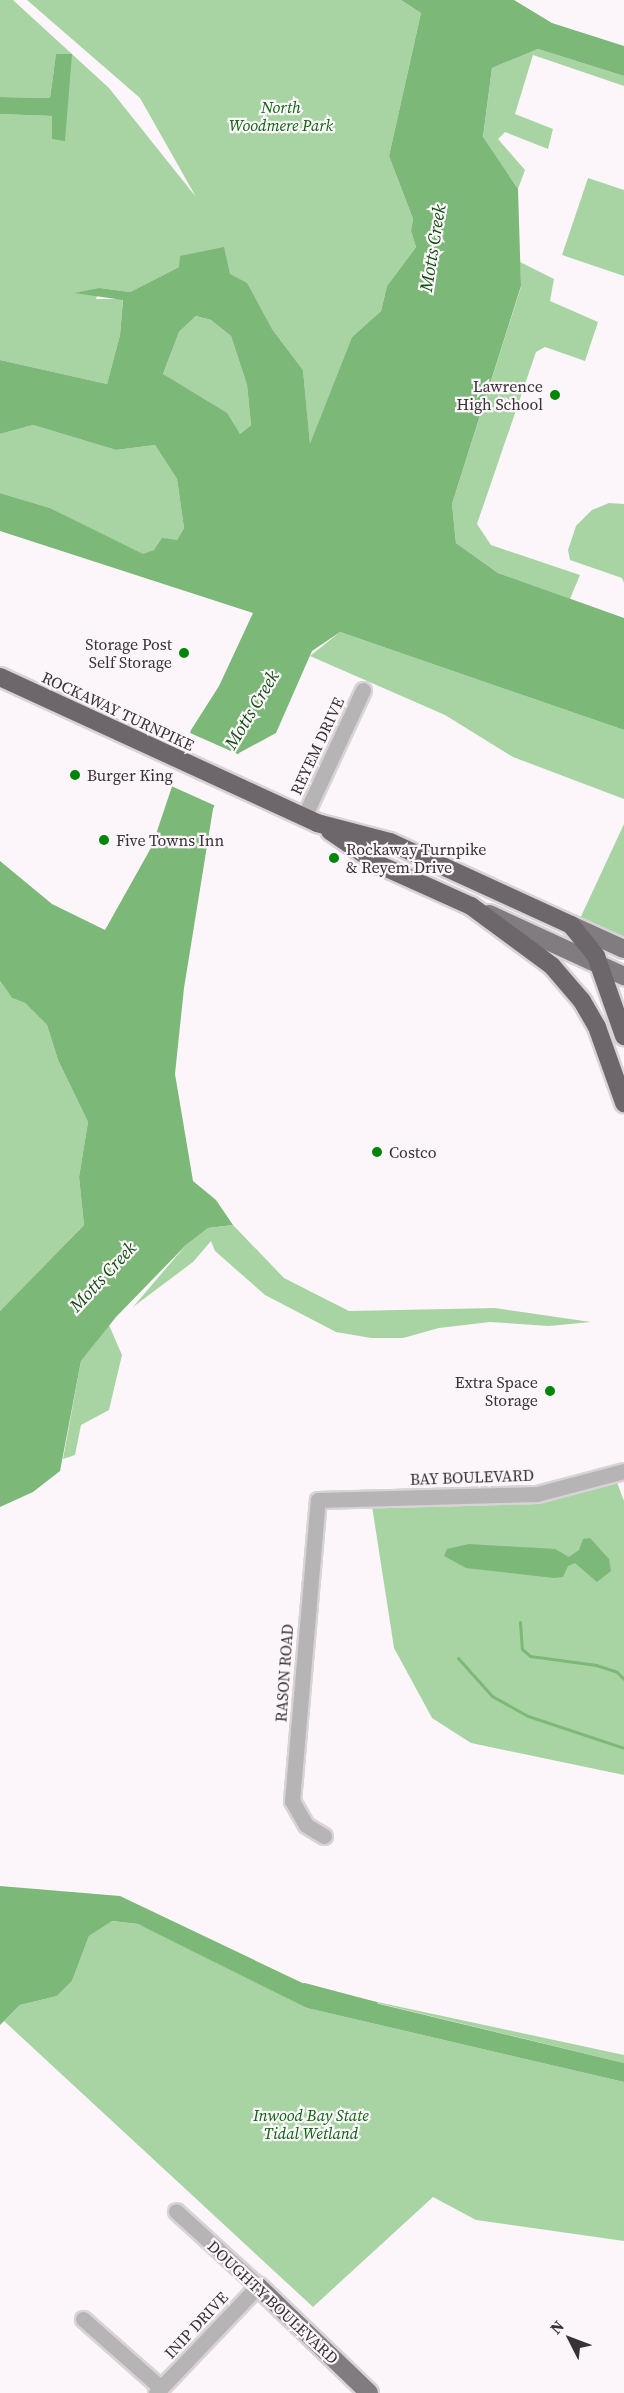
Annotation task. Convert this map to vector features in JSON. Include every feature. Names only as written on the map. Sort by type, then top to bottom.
[{"type":"highway","name":"ROCKAWAY TURNPIKE","points":[[0,677],[311,820],[390,842],[571,925]]},
{"type":"highway","name":"ROCKAWAY TURNPIKE","points":[[311,820],[381,865],[471,906]]},
{"type":"highway","points":[[471,906],[534,950],[573,990],[597,1027],[624,1103]]},
{"type":"highway","points":[[571,925],[588,942],[600,965],[624,1036]]},
{"type":"main road","name":"ROCKAWAY TURNPIKE","points":[[471,906],[624,976]]},
{"type":"main road","name":"ROCKAWAY TURNPIKE","points":[[571,925],[624,949]]},
{"type":"main road","name":"DOUGHTY BOULEVARD","points":[[258,2286],[369,2393]]},
{"type":"street","name":"REYEM DRIVE","points":[[311,820],[363,690]]},
{"type":"street","name":"BAY BOULEVARD","points":[[318,1500],[537,1494],[624,1471]]},
{"type":"street","name":"RASON ROAD","points":[[318,1500],[292,1802],[306,1825],[324,1836]]},
{"type":"street","name":"DOUGHTY BOULEVARD","points":[[176,2211],[258,2286]]},
{"type":"street","name":"INIP DRIVE","points":[[83,2319],[158,2391],[258,2286]]},
{"type":"green space","name":"North Woodmere Park","points":[[0,0],[13,0],[109,88],[196,197],[140,98],[27,0],[401,0],[421,13],[389,156],[413,219],[411,231],[416,247],[387,286],[381,311],[352,337],[310,446],[303,370],[272,329],[179,267],[130,292],[100,288],[96,299],[123,299],[120,335],[107,384],[0,360],[0,114],[53,116],[56,54],[50,98],[0,97]]},
{"type":"green space","points":[[538,49],[624,76],[624,86],[533,55],[515,114],[553,129],[548,149],[505,132],[498,139],[525,170],[518,189],[483,138],[492,68]]},
{"type":"green space","points":[[588,178],[624,190],[624,276],[562,255]]},
{"type":"green space","points":[[520,262],[554,279],[550,301],[598,322],[585,361],[545,347],[536,352],[477,524],[491,545],[580,575],[570,599],[498,573],[456,543],[452,504],[521,287]]},
{"type":"green space","points":[[196,316],[211,320],[231,336],[247,385],[251,425],[240,434],[163,374],[179,332]]},
{"type":"green space","points":[[33,425],[116,450],[155,445],[177,479],[184,528],[177,540],[143,555],[50,508],[0,493],[0,434]]},
{"type":"green space","points":[[609,503],[624,504],[624,583],[622,578],[570,560],[568,550],[576,526],[592,510]]},
{"type":"green space","points":[[340,632],[624,730],[624,799],[513,757],[445,715],[310,656]]},
{"type":"green space","points":[[624,824],[624,947],[577,925]]},
{"type":"green space","points":[[0,981],[12,998],[25,1003],[47,1025],[58,1060],[88,1122],[79,1177],[84,1225],[0,1311]]},
{"type":"green space","points":[[233,1225],[284,1278],[349,1311],[495,1308],[591,1322],[549,1326],[490,1322],[439,1328],[403,1338],[371,1338],[336,1332],[265,1295],[215,1251],[211,1241],[193,1262],[133,1307],[186,1245],[208,1228]]},
{"type":"green space","points":[[109,1325],[122,1355],[109,1410],[81,1425],[75,1455],[63,1459],[81,1361]]},
{"type":"green space","points":[[615,1477],[624,1501],[624,1775],[471,1743],[432,1718],[394,1648],[372,1506],[570,1493]]},
{"type":"green space","name":"Inwood Bay State Tidal Wetland","points":[[111,1921],[138,1924],[172,1938],[307,2008],[624,2082],[624,2241],[476,2220],[433,2197],[313,2307],[4,2021],[20,2005],[57,1996],[72,1981],[89,1936]]},
{"type":"green space","points":[[340,1994],[624,2055],[624,2063]]},
{"type":"water","name":"Motts Creek","points":[[401,0],[514,0],[552,23],[624,46],[624,76],[538,49],[492,68],[483,137],[518,189],[521,286],[452,504],[456,543],[498,573],[624,618],[624,730],[340,632],[312,651],[276,733],[239,753],[213,809],[184,988],[175,1074],[193,1181],[216,1200],[233,1225],[208,1228],[186,1245],[116,1317],[81,1361],[60,1471],[33,1492],[0,1507],[0,1311],[84,1225],[79,1177],[88,1122],[58,1060],[47,1025],[25,1003],[12,998],[0,981],[0,861],[52,904],[105,930],[152,846],[191,730],[219,686],[253,613],[0,531],[0,493],[50,508],[143,554],[154,550],[162,538],[177,540],[184,528],[177,479],[155,445],[116,450],[33,425],[0,434],[0,360],[107,384],[120,335],[123,300],[74,293],[100,288],[130,292],[179,267],[180,256],[224,247],[230,274],[247,283],[272,329],[303,370],[310,444],[352,337],[381,311],[387,286],[416,247],[411,231],[413,219],[389,156],[421,13]],"holes":[[[196,316],[211,320],[231,336],[247,385],[251,425],[240,434],[227,413],[163,374],[179,332]]]},
{"type":"water","points":[[56,54],[72,54],[65,141],[52,139],[52,116],[0,114],[0,97],[50,98]]},
{"type":"water","points":[[590,1538],[609,1559],[611,1571],[597,1582],[575,1563],[568,1566],[563,1577],[554,1578],[466,1568],[444,1556],[447,1549],[469,1544],[555,1549],[569,1557],[579,1550],[583,1539]]},
{"type":"water","points":[[0,1886],[120,1896],[313,1988],[624,2063],[624,2082],[307,2008],[138,1924],[112,1921],[89,1936],[72,1981],[57,1996],[20,2005],[0,2025]]},
{"type":"pier","points":[[188,732],[242,756],[218,807],[169,785]]},
{"type":"waterway","points":[[520,1622],[522,1649],[530,1656],[596,1665],[617,1672],[624,1679]]},
{"type":"waterway","points":[[458,1658],[492,1696],[528,1716],[624,1748]]},
{"type":"waterway","points":[[304,1984],[376,2003]]},
{"type":"place","name":"Lawrence High School","points":[[555,395]]},
{"type":"place","name":"Storage Post Self Storage","points":[[184,653]]},
{"type":"place","name":"Burger King","points":[[75,775]]},
{"type":"place","name":"Five Towns Inn","points":[[104,840]]},
{"type":"place","name":"Rockaway Turnpike & Reyem Drive","points":[[334,858]]},
{"type":"place","name":"Costco","points":[[377,1152]]},
{"type":"place","name":"Extra Space Storage","points":[[550,1391]]}]
